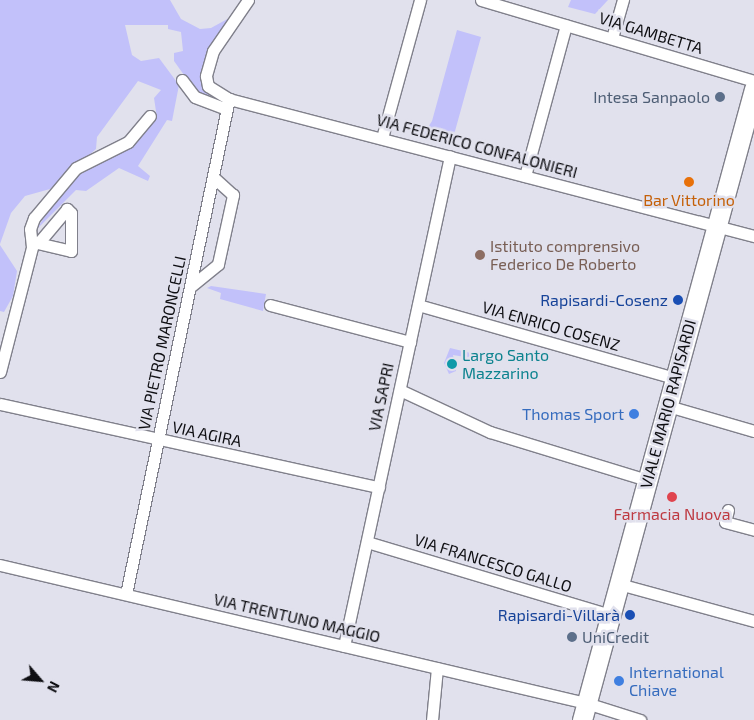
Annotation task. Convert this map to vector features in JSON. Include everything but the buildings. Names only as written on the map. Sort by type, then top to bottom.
[{"type":"main road","name":"VIALE MARIO RAPISARDI","points":[[584,712],[754,89]]},
{"type":"street","points":[[228,104],[208,86],[206,76],[213,51],[248,0]]},
{"type":"street","points":[[382,138],[420,0]]},
{"type":"street","name":"VIA GAMBETTA","points":[[481,0],[754,81]]},
{"type":"street","points":[[612,38],[623,0]]},
{"type":"street","points":[[525,176],[566,25]]},
{"type":"street","name":"VIA FEDERICO CONFALONIERI","points":[[182,80],[195,98],[382,138],[754,236]]},
{"type":"street","name":"VIA PIETRO MARONCELLI","points":[[126,594],[228,104]]},
{"type":"street","points":[[0,372],[36,241],[30,229],[34,218],[63,180],[76,168],[128,142],[150,116]]},
{"type":"street","name":"VIA SAPRI","points":[[344,646],[450,156]]},
{"type":"street","points":[[190,287],[218,264],[232,195],[213,177]]},
{"type":"street","name":"VIA ENRICO COSENZ","points":[[418,305],[675,378]]},
{"type":"street","points":[[270,306],[410,342]]},
{"type":"street","points":[[400,390],[490,432],[648,480]]},
{"type":"street","name":"VIA AGIRA","points":[[0,404],[158,440],[379,486]]},
{"type":"street","points":[[668,406],[754,431]]},
{"type":"street","points":[[728,510],[725,522],[754,530]]},
{"type":"street","name":"VIA FRANCESCO GALLO","points":[[367,542],[611,615]]},
{"type":"street","name":"VIA TRENTUNO MAGGIO","points":[[0,565],[438,668],[584,712],[640,720]]},
{"type":"street","points":[[619,584],[754,621]]},
{"type":"street","points":[[432,720],[438,668]]},
{"type":"shaded area","points":[[0,0],[170,0],[181,19],[200,29],[211,28],[231,17],[210,48],[201,71],[203,87],[218,101],[199,96],[174,61],[174,53],[183,51],[181,32],[168,29],[168,25],[125,25],[132,55],[141,61],[159,58],[179,85],[172,121],[167,120],[138,166],[150,176],[148,181],[119,168],[86,191],[76,190],[36,230],[60,193],[79,175],[132,146],[157,118],[154,98],[161,90],[138,81],[97,137],[96,149],[50,189],[25,196],[11,213],[0,244]]},
{"type":"shaded area","points":[[571,0],[608,0],[595,14],[568,7]]},
{"type":"shaded area","points":[[457,30],[481,37],[452,142],[423,135],[432,121]]},
{"type":"shaded area","points":[[0,245],[17,271],[13,296],[4,312],[0,311]]},
{"type":"shaded area","points":[[211,286],[266,294],[263,311],[220,299],[221,293],[207,288]]},
{"type":"shaded area","points":[[450,348],[471,353],[477,359],[453,355],[456,371],[449,374],[444,363]]},
{"type":"place","name":"Intesa Sanpaolo","points":[[720,97]]},
{"type":"place","name":"Bar Vittorino","points":[[689,182]]},
{"type":"place","name":"Istituto comprensivo Federico De Roberto","points":[[480,255]]},
{"type":"place","name":"Rapisardi-Cosenz","points":[[678,300]]},
{"type":"place","name":"Largo Santo Mazzarino","points":[[452,364]]},
{"type":"place","name":"Thomas Sport","points":[[634,414]]},
{"type":"place","name":"Farmacia Nuova","points":[[672,497]]},
{"type":"place","name":"Rapisardi-Villarà","points":[[630,615]]},
{"type":"place","name":"UniCredit","points":[[572,637]]},
{"type":"place","name":"International Chiave","points":[[619,681]]}]
